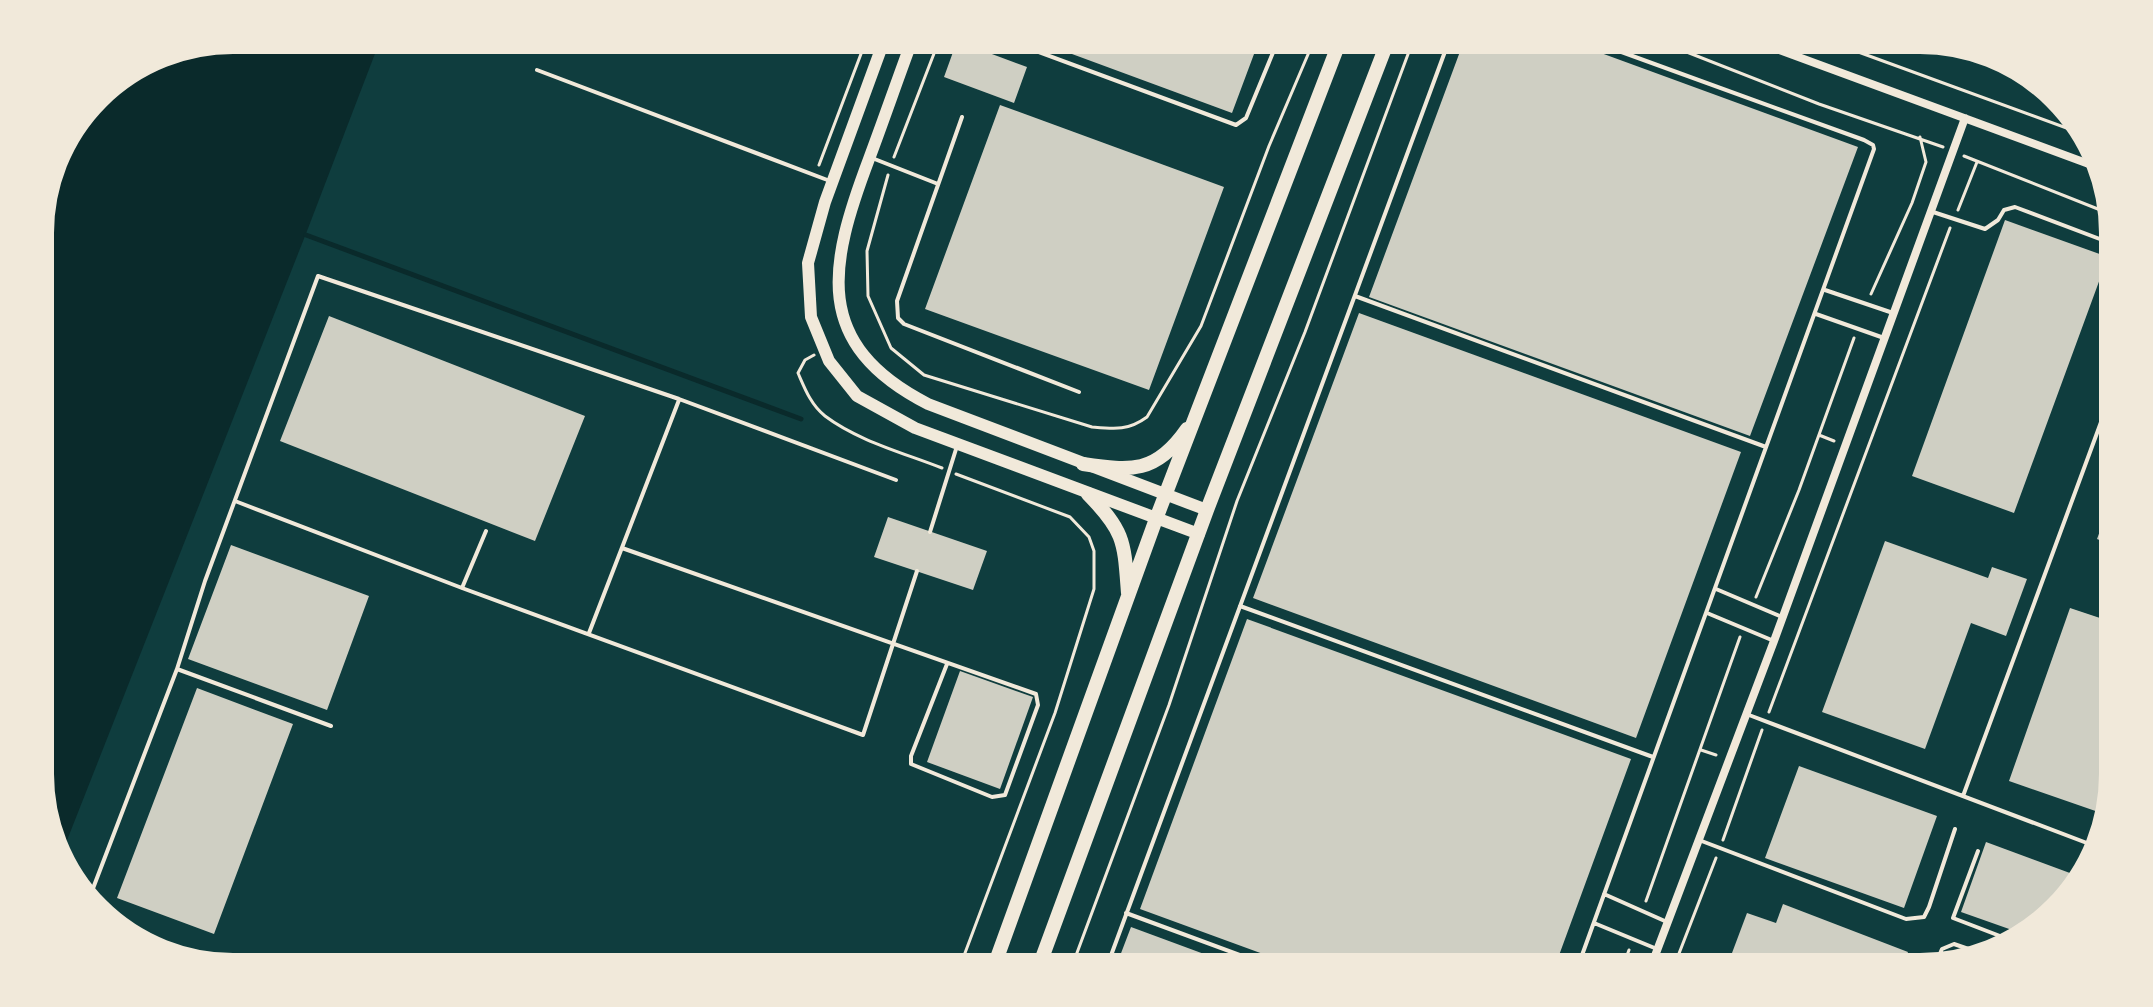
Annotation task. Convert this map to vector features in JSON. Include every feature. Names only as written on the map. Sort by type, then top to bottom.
[{"type":"main road","points":[[880,52],[832,182],[808,263],[811,317],[829,361],[857,396],[915,428],[1199,534]]},
{"type":"main road","points":[[908,52],[849,213],[838,264],[841,310],[855,345],[876,372],[901,390],[987,428],[1207,510]]},
{"type":"main road","points":[[998,955],[1156,519],[1336,52]]},
{"type":"main road","points":[[1043,955],[1207,510],[1384,52]]},
{"type":"main road","points":[[1083,464],[1127,470],[1154,462],[1180,439],[1197,414]]},
{"type":"main road","points":[[1088,494],[1119,529],[1128,601]]},
{"type":"street","points":[[1785,52],[2087,163]]},
{"type":"street","points":[[1655,955],[1774,641],[1965,118]]},
{"type":"lane","points":[[1038,52],[1229,125],[1241,123],[1246,118],[1273,52]]},
{"type":"lane","points":[[1111,955],[1445,52]]},
{"type":"lane","points":[[1582,955],[1873,157],[1873,145],[1621,52]]},
{"type":"lane","points":[[537,70],[832,182]]},
{"type":"lane","points":[[962,117],[897,301],[898,318],[904,324],[1079,392]]},
{"type":"lane","points":[[869,157],[939,184]]},
{"type":"lane","points":[[1931,211],[1985,229],[1998,220],[2004,210],[2015,207],[2101,239]]},
{"type":"lane","points":[[93,888],[177,669],[205,581],[318,276],[679,399],[896,480]]},
{"type":"lane","points":[[1825,290],[1893,313]]},
{"type":"lane","points":[[1355,296],[1767,447]]},
{"type":"lane","points":[[1816,314],[1884,338]]},
{"type":"lane","points":[[589,633],[679,399]]},
{"type":"lane","points":[[1963,796],[2101,422]]},
{"type":"lane","points":[[930,532],[958,444]]},
{"type":"lane","points":[[235,501],[863,735],[917,571]]},
{"type":"lane","points":[[462,588],[486,531]]},
{"type":"lane","points":[[622,548],[892,646],[947,664],[1038,697],[1038,705],[1007,792],[1000,797],[992,797],[911,764],[911,756],[947,664]]},
{"type":"lane","points":[[1716,589],[1782,617]]},
{"type":"lane","points":[[1240,606],[1653,757]]},
{"type":"lane","points":[[1707,613],[1774,641]]},
{"type":"lane","points":[[177,669],[331,726]]},
{"type":"lane","points":[[1746,714],[2087,843]]},
{"type":"lane","points":[[1697,839],[1906,919],[1916,920],[1924,917],[1929,907],[1955,829]]},
{"type":"lane","points":[[1978,851],[1953,918],[2000,936]]},
{"type":"lane","points":[[1604,894],[1667,922]]},
{"type":"lane","points":[[1126,913],[1240,955]]},
{"type":"lane","points":[[1594,923],[1657,949]]},
{"type":"lane","points":[[1940,954],[1942,949],[1954,944],[1967,948]]},
{"type":"path","points":[[815,176],[862,52]]},
{"type":"path","points":[[935,52],[891,165],[867,251],[868,296],[891,348],[924,375],[1092,427],[1118,429],[1133,427],[1147,417],[1201,326],[1269,146],[1309,52]]},
{"type":"path","points":[[1076,955],[1169,705],[1237,501],[1305,332],[1409,52]]},
{"type":"path","points":[[1687,52],[1819,104],[1920,137],[2099,210]]},
{"type":"path","points":[[1858,52],[2068,128]]},
{"type":"path","points":[[1866,304],[1926,162],[1920,137]]},
{"type":"path","points":[[1678,955],[1977,162]]},
{"type":"path","points":[[1753,605],[1858,329]]},
{"type":"path","points":[[824,350],[805,360],[798,373],[808,397],[823,415],[853,432],[1070,517],[1089,537],[1094,551],[1094,589],[1055,713],[964,955]]},
{"type":"path","points":[[1819,435],[1845,445]]},
{"type":"path","points":[[1643,911],[1743,628]]},
{"type":"path","points":[[1701,750],[1729,760]]},
{"type":"path","points":[[1627,955],[1633,939]]},
{"type":"water","points":[[233,52],[376,52],[66,843],[58,821],[52,774],[52,221],[55,197],[66,163],[82,132],[114,97],[132,82],[163,66],[197,55]]},
{"type":"building","points":[[953,52],[987,52],[1027,67],[1014,103],[944,77]]},
{"type":"building","points":[[1067,52],[1255,52],[1232,113]]},
{"type":"building","points":[[1460,52],[1598,52],[1858,147],[1750,436],[1369,297]]},
{"type":"building","points":[[1000,105],[1224,187],[1149,390],[925,309]]},
{"type":"building","points":[[2005,220],[2101,254],[2101,276],[2014,513],[1912,476]]},
{"type":"building","points":[[1359,313],[1741,452],[1636,738],[1253,598]]},
{"type":"building","points":[[329,316],[585,416],[535,541],[280,441]]},
{"type":"building","points":[[888,517],[987,551],[973,590],[874,557]]},
{"type":"building","points":[[1885,541],[1988,578],[1992,567],[2027,579],[2006,636],[1971,623],[1925,749],[1822,712]]},
{"type":"building","points":[[231,545],[369,596],[327,710],[188,659]]},
{"type":"building","points":[[2070,608],[2101,618],[2101,786],[2097,812],[2009,781]]},
{"type":"building","points":[[1247,619],[1631,759],[1559,955],[1266,955],[1140,909]]},
{"type":"building","points":[[960,671],[1033,697],[1000,789],[927,762]]},
{"type":"building","points":[[197,688],[293,724],[214,934],[117,898]]},
{"type":"building","points":[[1799,766],[1937,816],[1904,908],[1765,858]]},
{"type":"building","points":[[1986,842],[2071,873],[2048,902],[2012,930],[1961,912]]},
{"type":"building","points":[[1783,904],[1908,952],[1907,955],[1731,955],[1747,913],[1776,923]]},
{"type":"building","points":[[1131,927],[1207,955],[1120,955]]},
{"type":"waterway","points":[[306,235],[801,419]]}]
